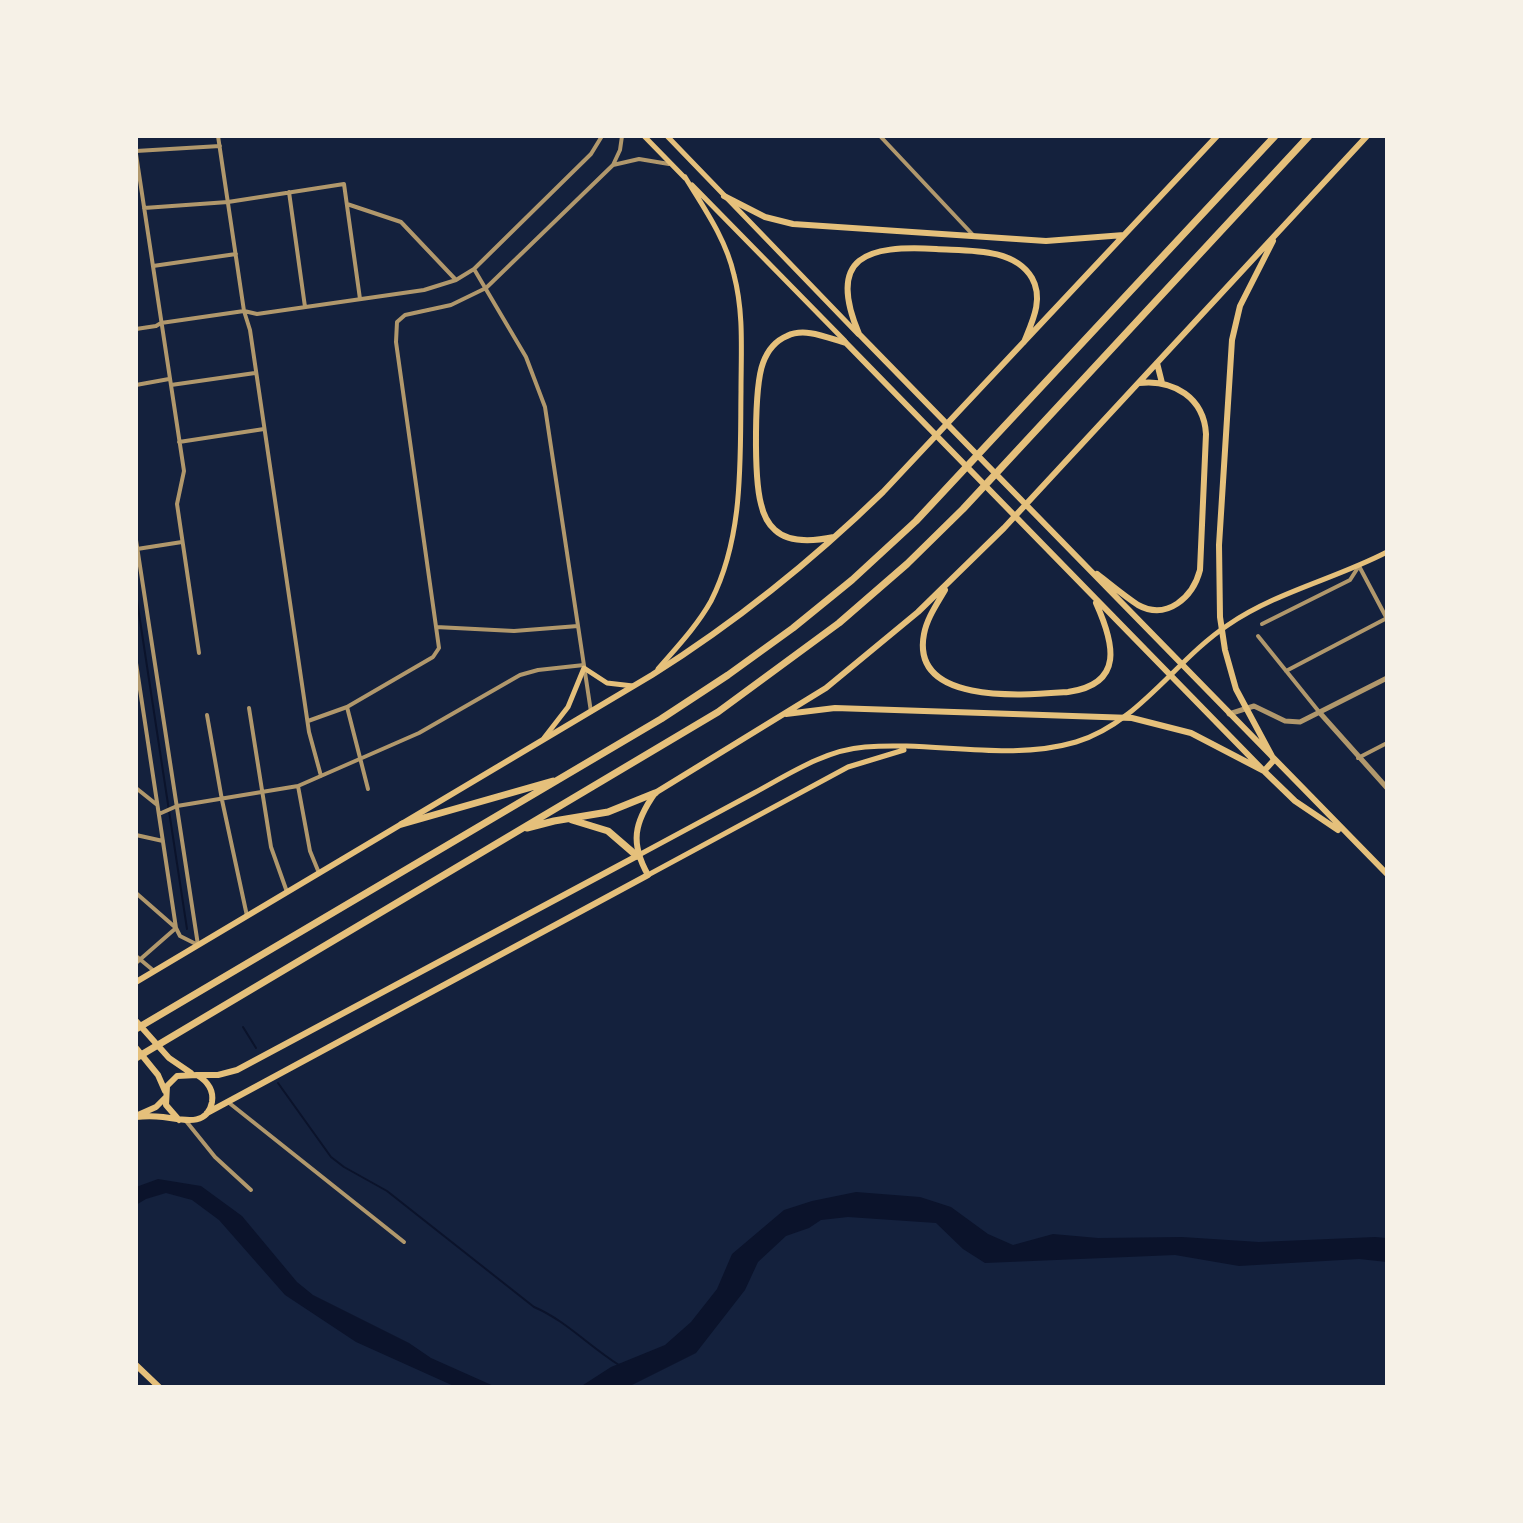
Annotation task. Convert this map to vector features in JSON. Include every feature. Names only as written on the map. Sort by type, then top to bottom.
[{"type":"highway","points":[[136,1029],[563,778],[728,675],[793,628],[852,580],[947,489],[1275,136]]},
{"type":"highway","points":[[136,1058],[744,694],[830,630],[885,584],[963,509],[1309,136]]},
{"type":"highway","points":[[402,824],[563,778]]},
{"type":"highway","points":[[518,831],[608,812],[655,793]]},
{"type":"highway","points":[[554,821],[573,820],[599,827],[623,841],[637,856]]},
{"type":"main road","points":[[644,136],[1264,771],[1308,811],[1347,835]]},
{"type":"main road","points":[[667,136],[1387,874]]},
{"type":"main road","points":[[136,982],[634,686],[741,615],[837,536],[911,464],[1217,136]]},
{"type":"main road","points":[[648,875],[637,856],[636,841],[641,816],[655,793],[782,715],[857,664],[950,582],[1004,528],[1367,136]]},
{"type":"main road","points":[[652,675],[692,629],[710,602],[726,562],[739,492],[741,342],[738,290],[724,243],[685,177]]},
{"type":"main road","points":[[724,196],[765,217],[793,224],[1061,242],[1124,235]]},
{"type":"main road","points":[[1274,760],[1244,707],[1225,650],[1219,598],[1232,340],[1240,306],[1277,234]]},
{"type":"main road","points":[[859,334],[851,315],[847,291],[851,271],[866,255],[904,248],[982,252],[1015,262],[1031,276],[1036,286],[1037,306],[1023,345]]},
{"type":"main road","points":[[837,536],[812,540],[789,538],[775,530],[764,515],[758,480],[758,387],[767,354],[786,336],[812,334],[846,343]]},
{"type":"main road","points":[[1157,363],[1162,383]]},
{"type":"main road","points":[[1080,561],[1138,605],[1148,609],[1177,605],[1197,582],[1201,558],[1205,424],[1200,407],[1179,389],[1162,383],[1139,383]]},
{"type":"main road","points":[[136,1116],[156,1107],[177,1076],[218,1075],[237,1070],[819,758],[865,747],[1031,749],[1061,746],[1090,737],[1130,713],[1195,651],[1228,625],[1267,603],[1387,552]]},
{"type":"main road","points":[[950,582],[925,627],[925,657],[940,678],[958,688],[975,692],[1068,692],[1090,687],[1097,682],[1109,666],[1112,648],[1093,596]]},
{"type":"main road","points":[[542,741],[568,707],[584,666],[607,683],[634,686]]},
{"type":"main road","points":[[782,715],[835,708],[1093,715],[1146,720],[1191,733],[1264,771]]},
{"type":"main road","points":[[136,1116],[194,1121],[848,767],[912,748]]},
{"type":"main road","points":[[1264,771],[1274,760]]},
{"type":"main road","points":[[136,1021],[169,1058],[209,1084],[211,1106],[207,1113]]},
{"type":"main road","points":[[136,1048],[158,1075],[169,1111],[183,1120]]},
{"type":"main road","points":[[136,1365],[159,1387]]},
{"type":"street","points":[[218,136],[308,721],[321,776]]},
{"type":"street","points":[[136,329],[244,311],[257,314],[424,290],[456,280],[474,269],[591,154],[602,136]]},
{"type":"street","points":[[308,721],[347,707],[438,652],[396,342],[397,322],[405,315],[451,305],[486,288],[613,165],[622,136]]},
{"type":"street","points":[[880,136],[975,237]]},
{"type":"street","points":[[199,653],[176,501],[184,476],[136,153],[220,146]]},
{"type":"street","points":[[613,165],[639,159],[672,164]]},
{"type":"street","points":[[144,208],[228,202],[345,184],[360,299]]},
{"type":"street","points":[[289,192],[305,307]]},
{"type":"street","points":[[347,204],[401,222],[456,280]]},
{"type":"street","points":[[153,266],[236,254]]},
{"type":"street","points":[[474,269],[526,357],[545,407],[591,712]]},
{"type":"street","points":[[136,385],[256,372]]},
{"type":"street","points":[[179,442],[265,429]]},
{"type":"street","points":[[136,540],[198,945]]},
{"type":"street","points":[[137,549],[182,542]]},
{"type":"street","points":[[1262,624],[1350,580],[1359,566],[1387,619],[1286,671]]},
{"type":"street","points":[[436,627],[514,631],[578,626]]},
{"type":"street","points":[[1258,636],[1358,758],[1387,788]]},
{"type":"street","points":[[136,663],[176,928],[180,936],[198,945]]},
{"type":"street","points":[[159,814],[177,806],[298,786],[419,733],[520,675],[538,670],[584,666]]},
{"type":"street","points":[[1229,714],[1244,707],[1259,707],[1289,723],[1300,722],[1387,678]]},
{"type":"street","points":[[347,707],[368,789]]},
{"type":"street","points":[[249,708],[274,856],[287,892]]},
{"type":"street","points":[[207,715],[247,916]]},
{"type":"street","points":[[1358,758],[1387,743]]},
{"type":"street","points":[[298,786],[310,851],[319,873]]},
{"type":"street","points":[[136,788],[158,806]]},
{"type":"street","points":[[136,835],[163,841]]},
{"type":"street","points":[[136,893],[176,928]]},
{"type":"street","points":[[154,971],[137,959],[176,928]]},
{"type":"street","points":[[228,1102],[404,1242]]},
{"type":"street","points":[[183,1120],[215,1157],[251,1190]]},
{"type":"water","points":[[158,1179],[201,1186],[242,1216],[297,1282],[313,1295],[409,1343],[431,1358],[496,1387],[456,1387],[356,1342],[285,1295],[219,1220],[192,1200],[166,1193],[136,1205],[136,1187]]},
{"type":"water","points":[[856,1192],[920,1197],[951,1207],[988,1234],[1013,1245],[1053,1234],[1259,1242],[1375,1237],[1387,1238],[1387,1262],[1359,1259],[1239,1266],[1175,1255],[985,1263],[963,1249],[936,1223],[848,1217],[821,1220],[786,1236],[758,1262],[745,1290],[696,1353],[628,1387],[580,1387],[611,1367],[665,1345],[691,1322],[717,1289],[732,1254],[784,1210]]},
{"type":"waterway","points":[[136,594],[187,929]]},
{"type":"waterway","points":[[243,1027],[256,1048]]},
{"type":"waterway","points":[[278,1083],[331,1157],[387,1191],[534,1307],[556,1319],[619,1365]]}]
